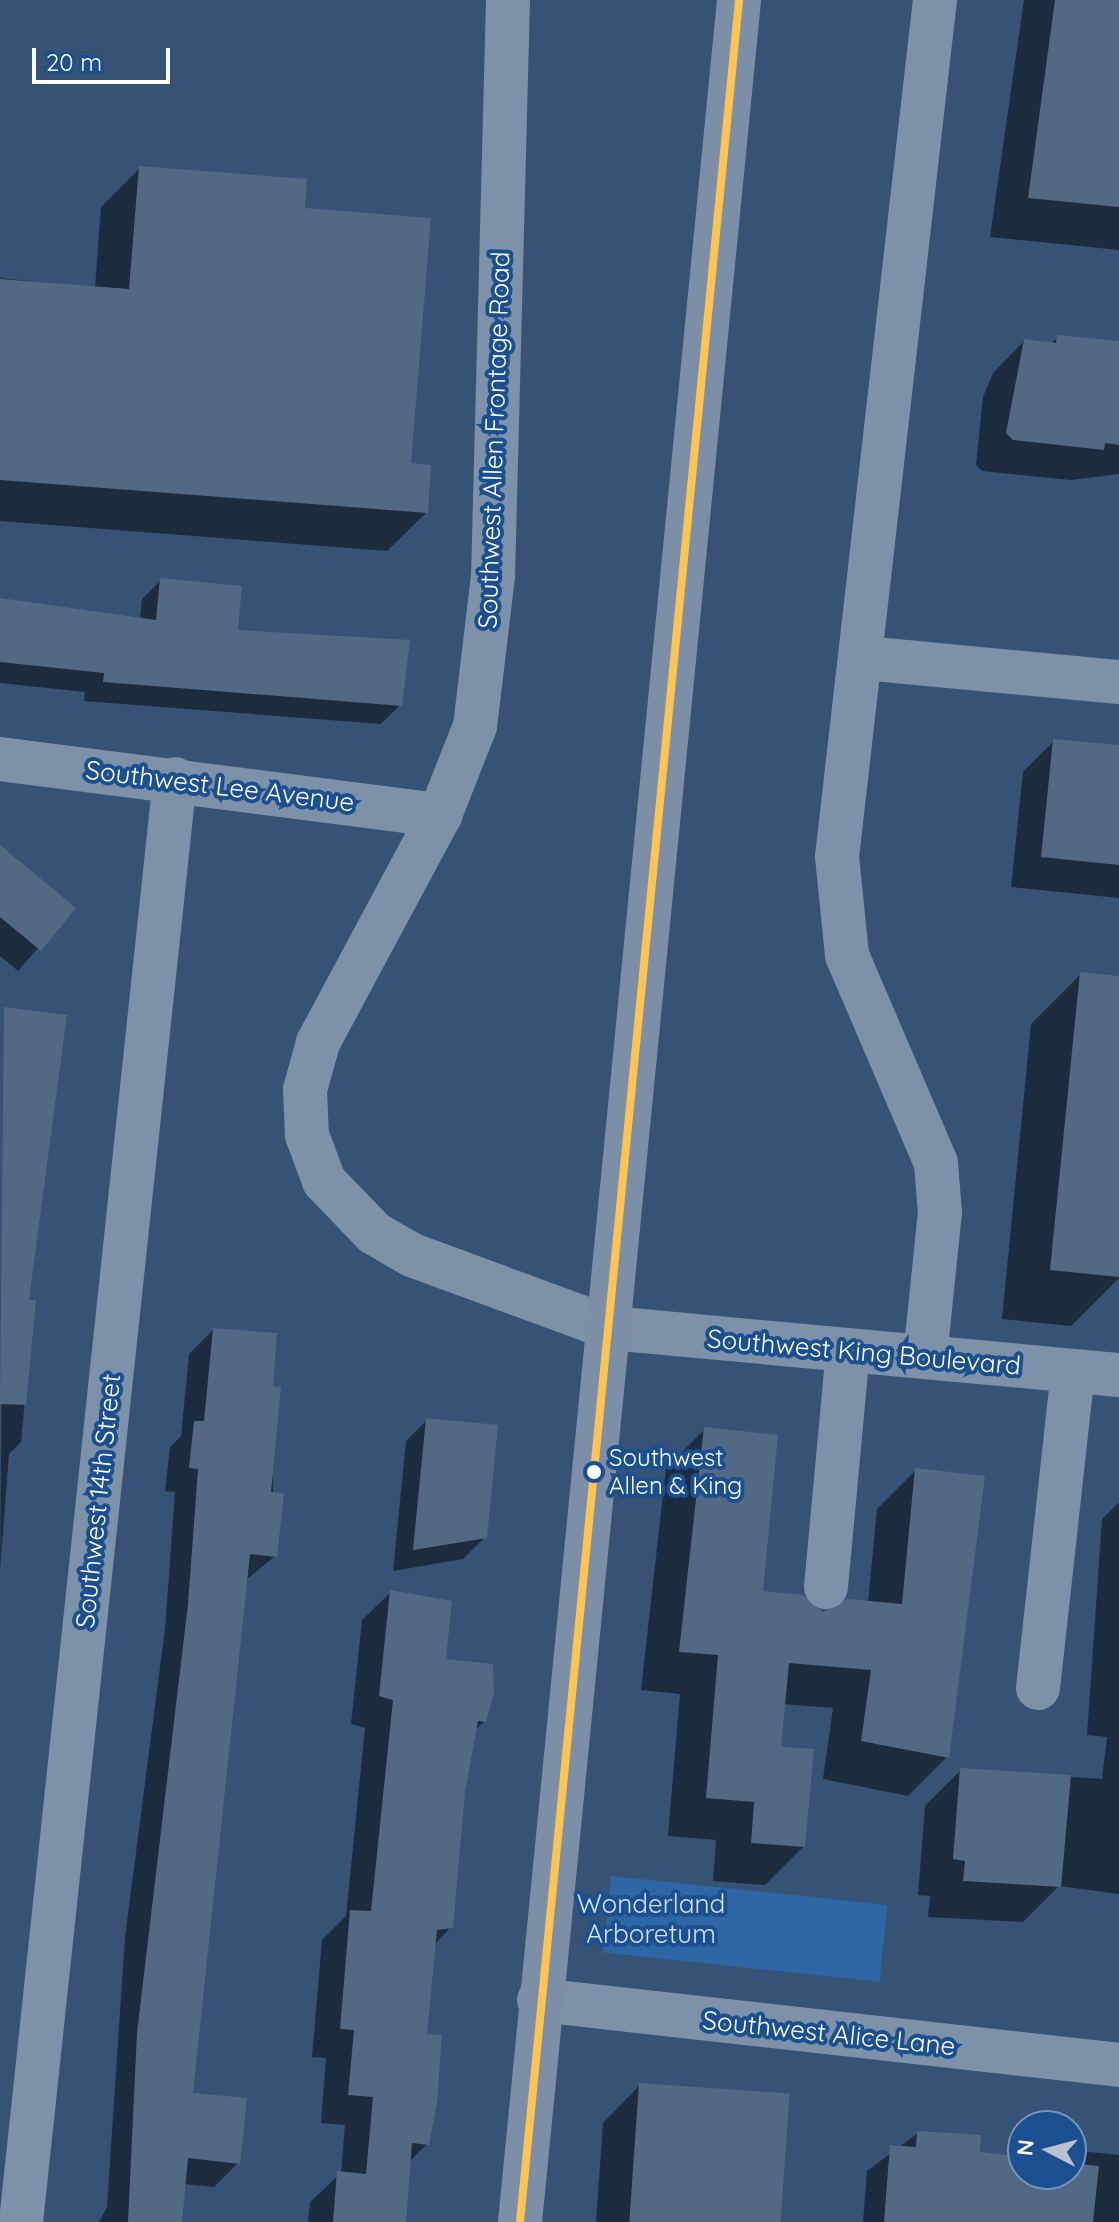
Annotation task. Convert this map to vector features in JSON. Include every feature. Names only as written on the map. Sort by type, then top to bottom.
[{"type":"main road","points":[[520,2222],[539,2000],[610,1328],[739,0]]},
{"type":"street","name":"Southwest Allen Frontage Road","points":[[508,0],[493,576],[475,726],[440,815],[318,1043],[305,1090],[307,1135],[324,1181],[374,1233],[412,1255],[610,1328]]},
{"type":"street","points":[[925,1357],[940,1213],[936,1163],[864,1000],[838,910],[837,857],[864,658],[935,0]]},
{"type":"street","points":[[864,658],[1119,682]]},
{"type":"street","name":"Southwest Lee Avenue","points":[[0,759],[440,815]]},
{"type":"street","name":"Southwest 14th Street","points":[[21,2222],[175,779]]},
{"type":"street","name":"Southwest King Boulevard","points":[[610,1328],[1119,1375]]},
{"type":"street","points":[[826,1587],[848,1350]]},
{"type":"street","points":[[1038,1688],[1073,1371]]},
{"type":"street","name":"Southwest Alice Lane","points":[[539,2000],[1119,2065]]},
{"type":"green space","name":"Wonderland Arboretum","points":[[611,1876],[887,1905],[879,1982],[603,1953]]},
{"type":"building","points":[[1055,0],[1119,0],[1119,207],[1028,198]]},
{"type":"building","points":[[139,166],[307,179],[305,208],[431,218],[411,463],[431,465],[428,513],[0,480],[0,279],[129,289]]},
{"type":"building","points":[[1057,335],[1119,341],[1119,445],[1105,443],[1104,450],[1013,440],[1006,433],[1024,339],[1056,343]]},
{"type":"building","points":[[160,578],[242,586],[238,630],[410,640],[402,706],[103,682],[104,673],[0,662],[0,598],[156,620]]},
{"type":"building","points":[[1053,739],[1119,745],[1119,865],[1041,857]]},
{"type":"building","points":[[0,845],[76,908],[41,951],[0,917]]},
{"type":"building","points":[[1080,972],[1119,976],[1119,1277],[1050,1270]]},
{"type":"building","points":[[4,1007],[67,1015],[29,1300],[36,1300],[26,1405],[0,1404]]},
{"type":"building","points":[[213,1328],[277,1333],[273,1386],[281,1387],[271,1492],[284,1493],[277,1557],[250,1554],[193,2093],[247,2098],[240,2164],[188,2158],[182,2222],[128,2222],[137,2033],[188,1604],[198,1469],[189,1468],[194,1421],[204,1421]]},
{"type":"building","points":[[426,1418],[498,1425],[487,1538],[413,1550]]},
{"type":"building","points":[[704,1427],[778,1435],[763,1591],[803,1595],[823,1612],[847,1599],[902,1604],[915,1468],[985,1476],[949,1758],[861,1741],[871,1670],[789,1663],[781,1747],[814,1749],[805,1847],[751,1843],[754,1802],[706,1798],[718,1655],[679,1652]]},
{"type":"building","points":[[390,1590],[452,1601],[446,1659],[493,1664],[494,1693],[486,1722],[478,1721],[465,1792],[453,1928],[437,1930],[427,2034],[442,2035],[437,2102],[429,2145],[412,2143],[406,2222],[333,2222],[337,2171],[366,2174],[373,2097],[348,2095],[354,2030],[340,2029],[350,1910],[371,1911],[393,1700],[379,1696]]},
{"type":"building","points":[[960,1768],[1071,1775],[1061,1887],[963,1881],[965,1861],[953,1859]]},
{"type":"building","points":[[639,2083],[790,2094],[781,2222],[629,2222]]},
{"type":"building","points":[[917,2131],[981,2135],[980,2152],[1007,2155],[1007,2190],[1087,2190],[1087,2165],[1099,2166],[1093,2222],[884,2222],[890,2145],[916,2147]]},
{"type":"transit line","points":[[520,2222],[739,0]]},
{"type":"place","name":"Southwest Allen & King","points":[[594,1472]]}]
